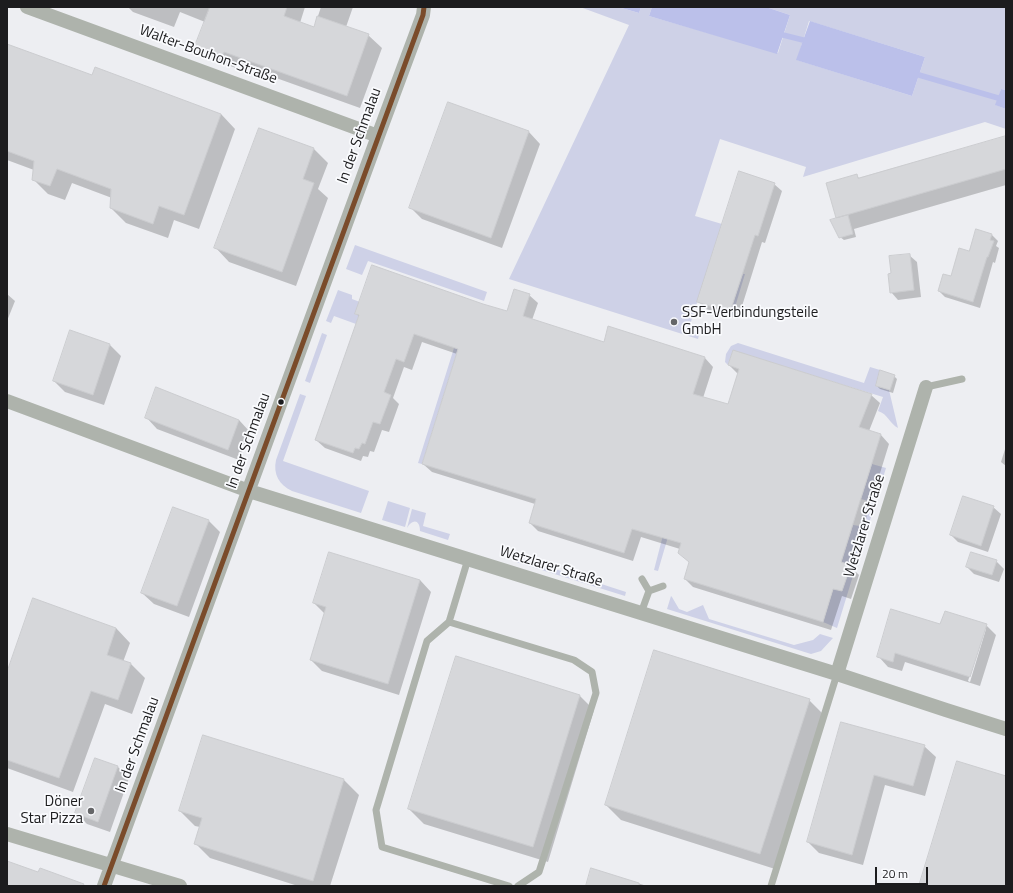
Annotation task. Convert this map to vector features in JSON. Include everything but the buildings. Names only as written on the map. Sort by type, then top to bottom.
[{"type":"street","name":"Walter-Bouhon-Straße","points":[[27,7],[378,136]]},
{"type":"street","name":"In der Schmalau","points":[[104,886],[423,15],[424,7]]},
{"type":"street","name":"Wetzlarer Straße","points":[[837,674],[926,387]]},
{"type":"street","name":"Wetzlarer Straße","points":[[7,401],[249,491],[837,674],[1006,729]]},
{"type":"street","points":[[7,834],[180,886]]},
{"type":"lane","points":[[926,387],[962,379]]},
{"type":"lane","points":[[468,559],[449,622],[427,641],[376,810],[382,847],[509,886]]},
{"type":"lane","points":[[642,579],[649,591]]},
{"type":"lane","points":[[649,591],[663,586]]},
{"type":"lane","points":[[641,613],[649,591]]},
{"type":"lane","points":[[449,622],[574,660],[592,672],[596,693],[539,872],[518,886]]},
{"type":"lane","points":[[771,886],[837,674]]},
{"type":"shaded area","points":[[580,7],[618,7],[639,13],[641,7],[652,7],[649,16],[778,53],[790,15],[766,7],[1006,7],[1006,90],[1001,89],[996,105],[1006,109],[1006,129],[985,122],[803,177],[806,167],[720,139],[695,216],[722,224],[689,328],[700,331],[698,339],[509,279],[629,25]],"holes":[[[809,21],[925,57],[912,96],[797,60]]]},
{"type":"shaded area","points":[[355,245],[487,292],[484,301],[368,261],[362,275],[346,269]]},
{"type":"shaded area","points":[[743,274],[745,274],[732,317],[718,313],[719,309],[730,312]]},
{"type":"shaded area","points":[[338,290],[352,295],[352,299],[360,302],[355,314],[359,315],[356,324],[334,316],[331,323],[326,321]]},
{"type":"shaded area","points":[[322,333],[327,335],[310,383],[305,381]]},
{"type":"shaded area","points":[[738,343],[864,383],[870,367],[880,370],[876,386],[889,390],[898,428],[884,414],[878,411],[883,397],[733,351],[728,365],[725,362],[726,354],[731,346]]},
{"type":"shaded area","points":[[454,348],[458,349],[422,464],[418,463]]},
{"type":"shaded area","points":[[300,394],[306,396],[283,461],[369,491],[361,513],[292,491],[287,489],[280,482],[275,470],[276,460]]},
{"type":"shaded area","points":[[697,427],[680,496],[658,571],[654,570],[662,539]]},
{"type":"shaded area","points":[[872,464],[886,468],[837,628],[823,622],[853,525],[860,526],[868,501],[861,499]]},
{"type":"shaded area","points":[[388,501],[410,508],[405,527],[382,520]]},
{"type":"shaded area","points":[[412,509],[426,513],[423,526],[450,534],[448,540],[420,531],[419,524],[416,522],[409,525],[407,528]]},
{"type":"shaded area","points":[[518,557],[626,592],[625,596],[516,562]]},
{"type":"shaded area","points":[[671,596],[679,609],[687,612],[703,605],[709,619],[794,645],[813,640],[820,634],[833,638],[821,651],[811,654],[667,609]]},
{"type":"water","points":[[618,7],[641,7],[639,13]]},
{"type":"water","points":[[652,7],[766,7],[790,15],[777,54],[649,16]]},
{"type":"water","points":[[810,21],[925,57],[912,96],[796,60]]},
{"type":"water","points":[[1001,89],[1006,90],[1006,109],[995,105]]},
{"type":"waterway","points":[[783,35],[803,40]]},
{"type":"waterway","points":[[919,75],[998,98]]},
{"type":"transit line","points":[[104,886],[423,15],[424,7]]},
{"type":"place","name":"SSF-Verbindungsteile GmbH","points":[[674,322]]},
{"type":"place","name":"Döner Star Pizza","points":[[91,811]]}]
